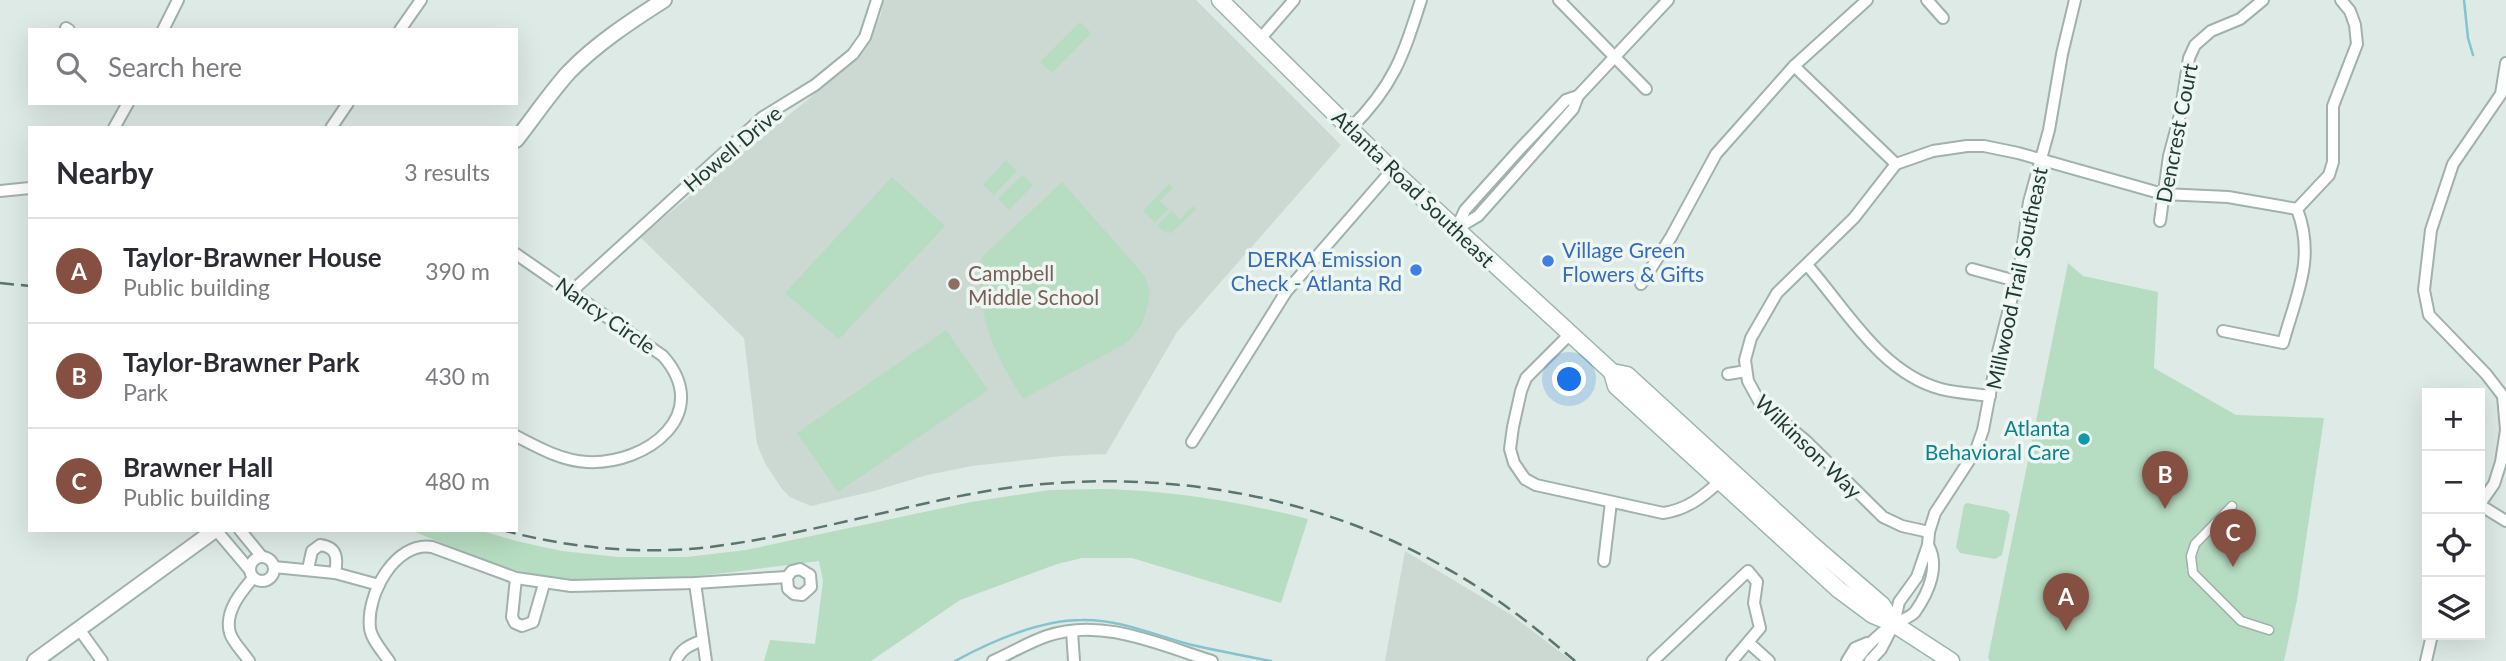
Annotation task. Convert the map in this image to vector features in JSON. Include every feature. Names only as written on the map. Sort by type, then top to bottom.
[{"type":"main road","name":"Atlanta Road Southeast","points":[[1220,0],[1392,170],[1612,372],[1627,375],[1810,543],[1882,605],[1894,624]]},
{"type":"main road","name":"Atlanta Road Southeast","points":[[1612,372],[1616,386],[1838,589],[1873,615],[1894,624],[1951,661]]},
{"type":"street","points":[[164,28],[178,0]]},
{"type":"street","points":[[401,28],[421,0]]},
{"type":"street","points":[[518,137],[556,87],[584,58],[664,0]]},
{"type":"street","name":"Howell Drive","points":[[572,291],[768,112],[816,85],[853,54],[865,37],[877,0]]},
{"type":"street","points":[[1260,39],[1294,0]]},
{"type":"street","points":[[1351,128],[1389,85],[1404,52],[1421,0]]},
{"type":"street","points":[[1559,0],[1646,89]]},
{"type":"street","points":[[1456,229],[1478,216],[1573,109],[1578,96],[1668,0]]},
{"type":"street","points":[[1641,284],[1671,237],[1708,165],[1794,66],[1867,0]]},
{"type":"street","points":[[1927,0],[1943,18]]},
{"type":"street","name":"Millwood Trail Southeast","points":[[1894,624],[1899,602],[1917,577],[1935,513],[1976,450],[1989,412],[2029,202],[2049,130],[2062,54],[2075,0]]},
{"type":"street","name":"Dencrest Court","points":[[2160,221],[2189,58],[2195,45],[2211,31],[2240,19],[2263,0]]},
{"type":"street","points":[[2297,209],[2329,175],[2333,162],[2333,106],[2357,44],[2350,11],[2341,0]]},
{"type":"street","points":[[2485,498],[2494,484],[2501,462],[2506,430],[2503,396],[2486,374],[2429,315],[2424,290],[2431,230],[2453,164],[2501,94],[2506,63]]},
{"type":"street","points":[[1794,66],[1896,164],[1933,151],[1967,146],[2007,151],[2163,194],[2228,197],[2297,209]]},
{"type":"street","points":[[115,126],[127,105]]},
{"type":"street","points":[[332,126],[347,105]]},
{"type":"street","name":"Wilkinson Way","points":[[1896,164],[1854,218],[1777,293],[1747,349],[1746,370],[1752,393],[1759,403],[1806,442],[1883,517],[1902,526],[1929,532]]},
{"type":"street","points":[[1192,442],[1286,292],[1392,170]]},
{"type":"street","points":[[0,191],[28,188]]},
{"type":"street","points":[[2223,331],[2283,343],[2303,276],[2306,250],[2304,229],[2297,209]]},
{"type":"street","name":"Nancy Circle","points":[[518,255],[655,350],[670,364],[679,383],[680,395],[677,415],[665,433],[636,455],[617,460],[584,462],[550,452],[518,437]]},
{"type":"street","points":[[1807,265],[1888,361],[1907,374],[1941,389],[1990,396]]},
{"type":"street","points":[[1972,269],[2016,281]]},
{"type":"street","points":[[1570,334],[1526,378],[1518,403],[1510,449],[1514,463],[1525,479],[1536,485],[1662,513],[1675,512],[1690,505],[1720,481]]},
{"type":"street","points":[[1728,374],[1746,370]]},
{"type":"street","points":[[1604,561],[1611,502]]},
{"type":"street","points":[[2232,506],[2195,544],[2191,556],[2193,573],[2241,621],[2269,630]]},
{"type":"street","points":[[2485,508],[2506,521]]},
{"type":"street","points":[[34,661],[213,532]]},
{"type":"street","points":[[218,532],[261,582],[270,579],[274,567],[270,560],[262,557],[242,532]]},
{"type":"street","points":[[308,569],[312,551],[320,545],[334,550],[335,573]]},
{"type":"street","points":[[389,661],[370,632],[370,613],[379,585],[391,567],[408,550],[421,545],[516,579],[544,584],[610,587],[787,577]]},
{"type":"street","name":"Millwood Trail Southeast","points":[[1894,624],[1914,614],[1932,578],[1935,557],[1928,545]]},
{"type":"street","points":[[249,661],[231,634],[230,628],[234,604],[251,573],[252,561],[262,557]]},
{"type":"street","points":[[274,567],[335,573],[379,585]]},
{"type":"street","points":[[1653,661],[1748,571],[1757,582],[1754,603],[1760,628],[1732,661]]},
{"type":"street","points":[[516,579],[512,617],[515,623],[522,626],[533,622],[544,584]]},
{"type":"street","points":[[695,583],[706,661]]},
{"type":"street","points":[[1847,661],[1855,648],[1870,642],[1894,624]]},
{"type":"street","points":[[1870,661],[1881,649],[1894,624]]},
{"type":"street","points":[[79,629],[102,661]]},
{"type":"street","points":[[993,661],[1048,636],[1072,631],[1110,630],[1212,661]]},
{"type":"street","points":[[1072,631],[1074,661]]},
{"type":"street","points":[[676,661],[678,654],[686,647],[703,640]]},
{"type":"street","points":[[2426,661],[2431,640]]},
{"type":"street","points":[[1856,661],[1870,642]]},
{"type":"street","points":[[1749,643],[1769,661]]},
{"type":"shaded area","name":"Campbell Middle School","points":[[884,0],[1196,0],[1341,145],[1177,332],[1106,454],[972,466],[927,475],[811,506],[790,497],[782,489],[765,463],[757,444],[744,338],[640,237],[846,68],[871,38]]},
{"type":"shaded area","points":[[1405,551],[1510,614],[1572,661],[1385,661]]},
{"type":"green space","points":[[1080,22],[1091,33],[1052,73],[1040,62]]},
{"type":"green space","points":[[1006,160],[1017,171],[994,195],[983,185]]},
{"type":"green space","points":[[1022,175],[1033,185],[1009,210],[998,199]]},
{"type":"green space","points":[[892,177],[945,226],[839,339],[785,293]]},
{"type":"green space","points":[[1062,182],[1145,276],[1150,291],[1147,309],[1142,324],[1128,342],[1023,399],[995,349],[984,315],[981,297],[982,257]]},
{"type":"green space","points":[[1169,184],[1173,188],[1160,201],[1168,209],[1155,223],[1143,211]]},
{"type":"green space","points":[[1193,206],[1196,209],[1171,233],[1163,231],[1157,225],[1171,211],[1180,219]]},
{"type":"green space","points":[[2068,263],[2083,276],[2158,292],[2154,368],[2236,415],[2324,418],[2297,600],[2284,661],[1990,661],[1988,658]]},
{"type":"green space","points":[[946,330],[988,390],[838,492],[797,433]]},
{"type":"green space","points":[[1117,489],[1240,504],[1308,519],[1281,603],[1132,558],[1082,558],[1057,564],[960,600],[871,661],[764,661],[770,640],[815,644],[823,581],[819,561],[656,579],[558,579],[501,566],[415,532],[486,532],[562,551],[618,557],[687,557],[746,550],[971,502],[1050,490]]},
{"type":"green space","points":[[1967,503],[2007,511],[2010,515],[2002,555],[1995,559],[1960,553],[1956,547],[1964,505]]},
{"type":"waterway","points":[[2464,0],[2468,38],[2473,55]]},
{"type":"waterway","points":[[955,661],[1016,633],[1049,624],[1082,620],[1124,625],[1192,645],[1271,661]]},
{"type":"railway","points":[[0,283],[28,286]]},
{"type":"railway","points":[[510,532],[605,548],[684,549],[774,537],[965,495],[1025,486],[1146,482],[1207,488],[1267,499],[1326,515],[1382,536],[1474,584],[1526,621],[1575,661]]},
{"type":"place","name":"Village Green Flowers & Gifts","points":[[1548,261]]},
{"type":"place","name":"DERKA Emission Check - Atlanta Rd","points":[[1416,270]]},
{"type":"place","name":"Campbell Middle School","points":[[954,284]]},
{"type":"place","name":"Atlanta Behavioral Care","points":[[2084,439]]},
{"type":"place","name":"Taylor-Brawner Park","points":[[2165,509]]},
{"type":"place","name":"Brawner Hall","points":[[2233,567]]},
{"type":"place","name":"Taylor-Brawner House","points":[[2066,631]]}]
